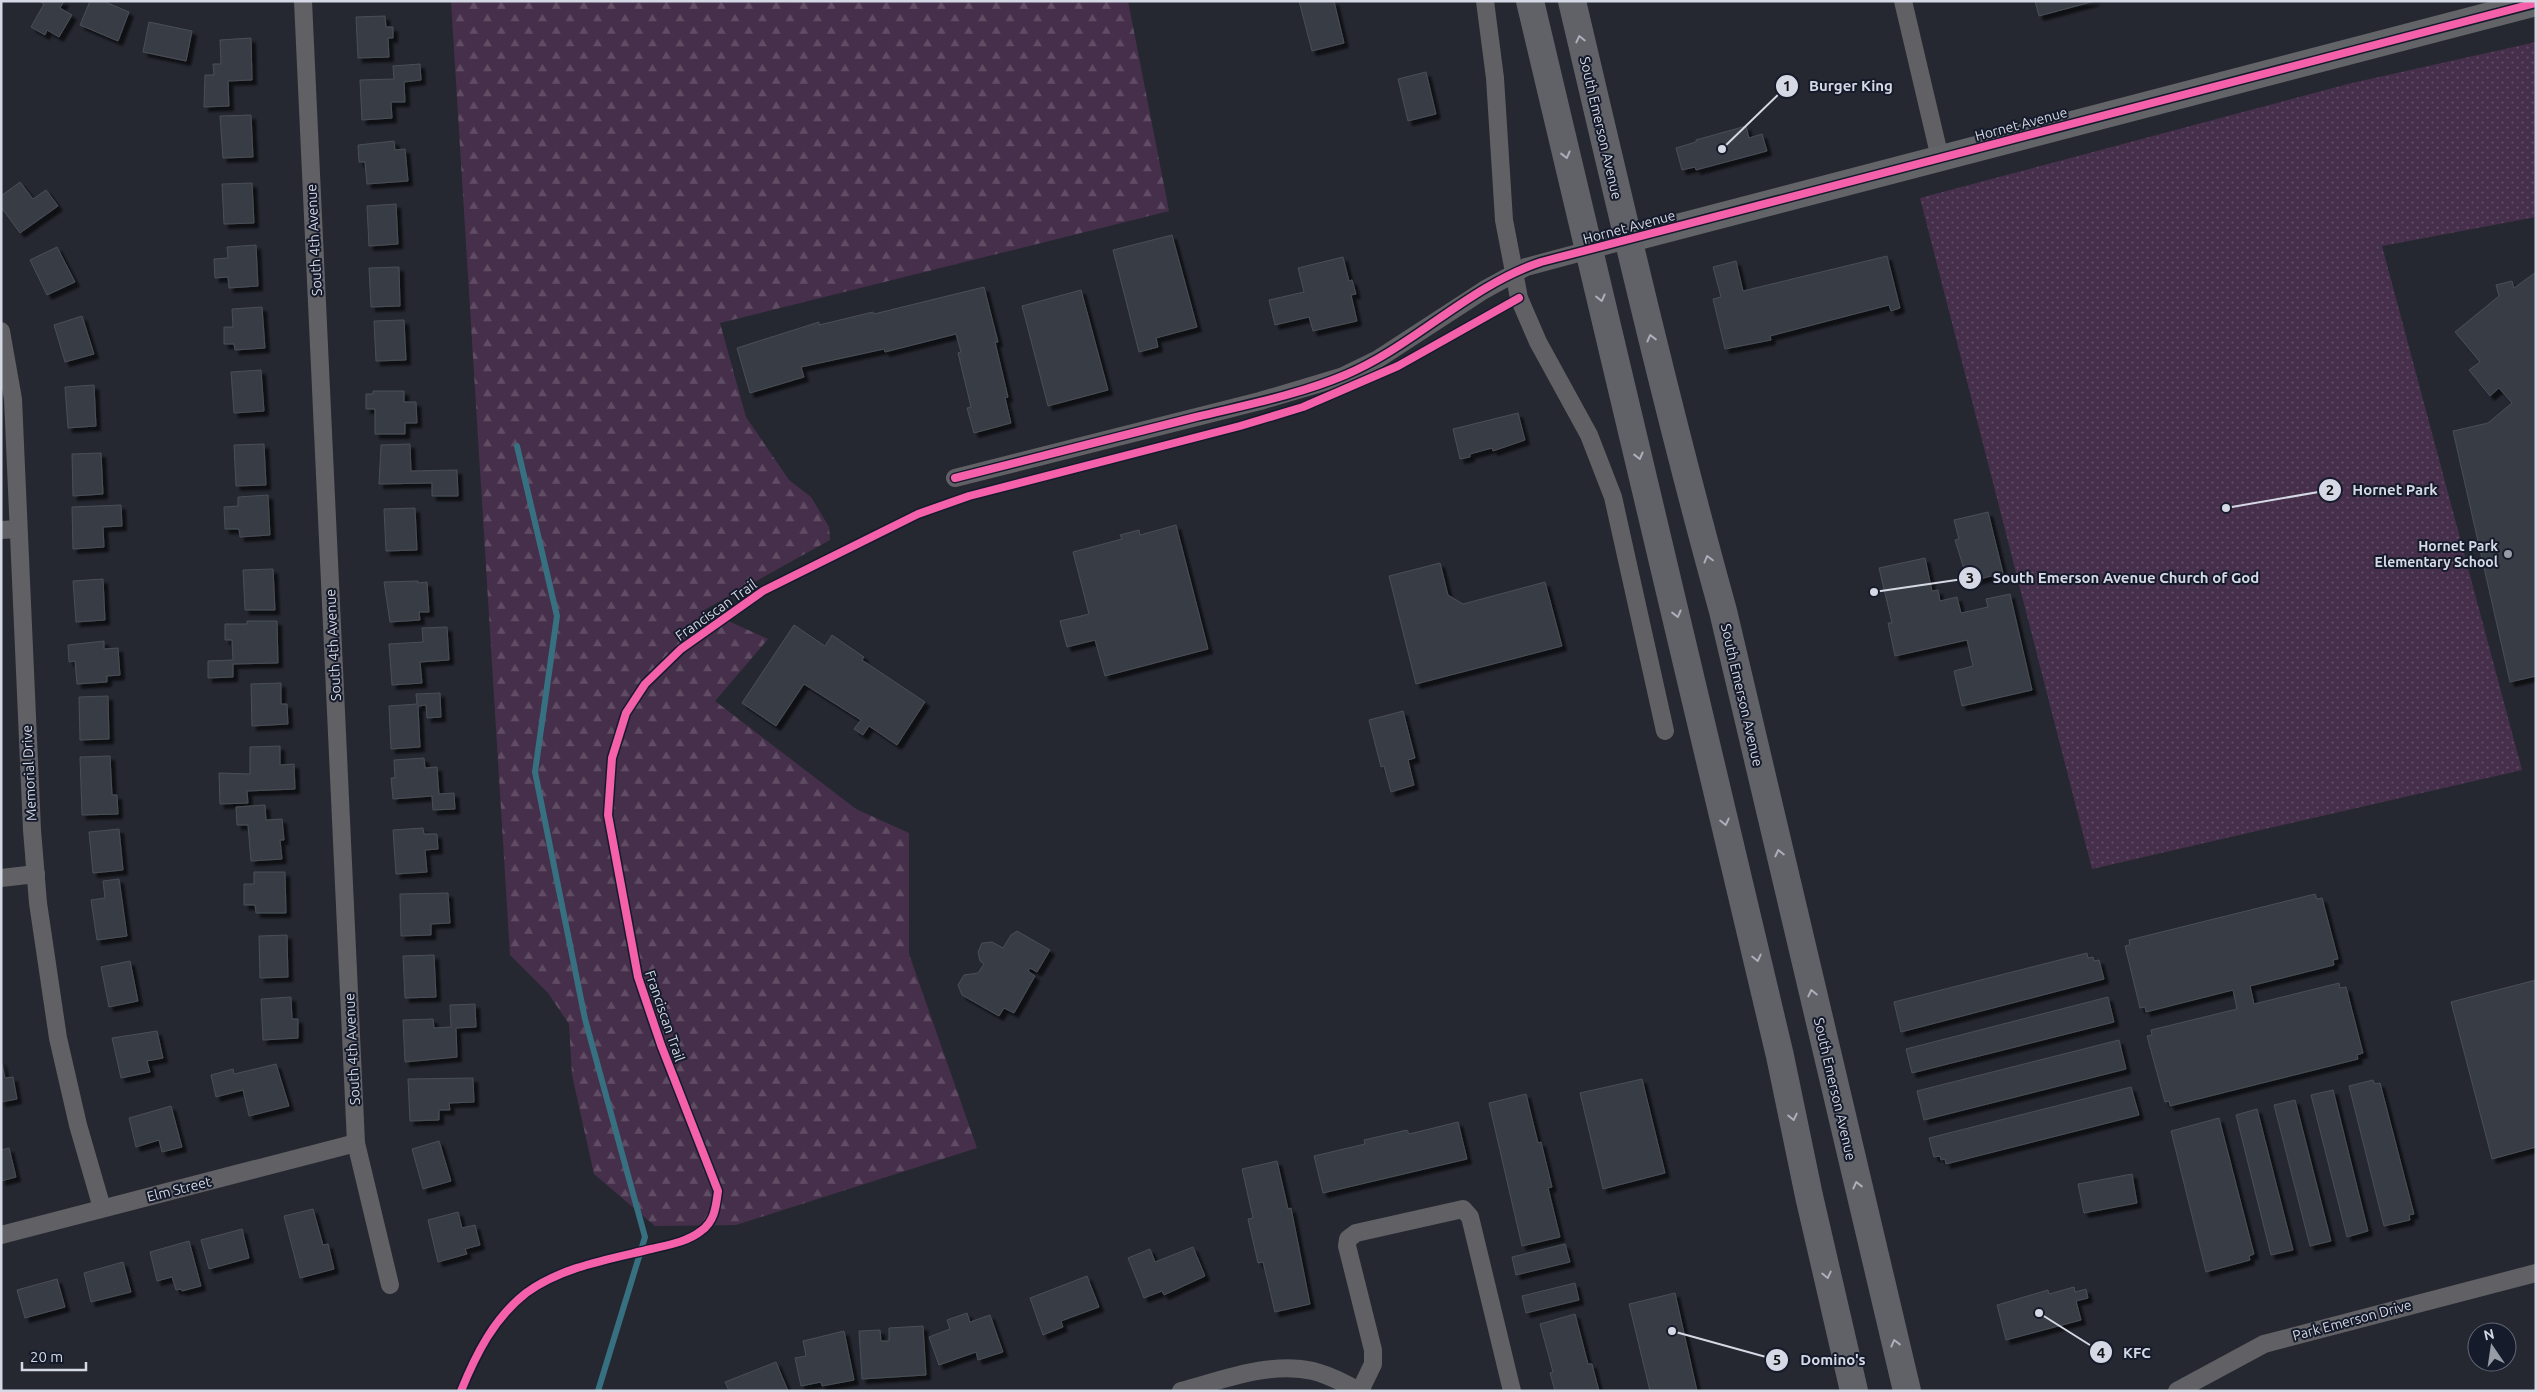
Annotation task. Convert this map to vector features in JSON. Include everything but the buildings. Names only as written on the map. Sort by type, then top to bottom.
[{"type":"main road","points":[[1530,1],[1780,1056],[1809,1196],[1854,1391]]},
{"type":"main road","name":"South Emerson Avenue","points":[[1572,1],[1627,240],[1690,491],[1723,611],[1907,1391]]},
{"type":"street","name":"South 4th Avenue","points":[[303,1],[356,1143],[390,1285]]},
{"type":"street","points":[[1485,1],[1496,78],[1504,220],[1514,274],[1523,310],[1585,426],[1613,497],[1665,731]]},
{"type":"street","points":[[1903,1],[1940,158]]},
{"type":"street","name":"Hornet Avenue","points":[[954,478],[1260,401],[1341,377],[1378,359],[1484,290],[1541,262],[2536,3]]},
{"type":"street","name":"Memorial Drive","points":[[1,331],[13,399],[10,529],[32,830],[43,942],[58,1038],[78,1125],[102,1208]]},
{"type":"street","points":[[1,878],[36,874]]},
{"type":"street","name":"Elm Street","points":[[1,1235],[356,1143]]},
{"type":"street","points":[[1181,1391],[1255,1372],[1286,1369],[1313,1371],[1360,1391],[1372,1364],[1373,1350],[1347,1246],[1348,1239],[1356,1233],[1462,1209],[1470,1217],[1512,1391]]},
{"type":"street","name":"Park Emerson Drive","points":[[2177,1391],[2264,1344],[2536,1273]]},
{"type":"green space","points":[[451,1],[1128,1],[1169,211],[720,323],[746,417],[789,480],[811,497],[829,527],[830,540],[704,610],[768,639],[715,701],[856,809],[909,833],[909,954],[977,1148],[736,1225],[655,1226],[594,1174],[572,1075],[569,1024],[548,993],[510,955]]},
{"type":"green space","points":[[2536,42],[2536,217],[2382,246],[2522,770],[2092,869],[1920,198],[2352,83]]},
{"type":"waterway","points":[[517,446],[557,616],[535,772],[585,1019],[645,1237],[598,1391]]},
{"type":"cycle path","points":[[955,478],[1271,399],[1327,382],[1370,363],[1490,286],[1541,262],[2536,3]]},
{"type":"cycle path","name":"Franciscan Trail","points":[[461,1391],[480,1350],[495,1325],[526,1293],[570,1270],[690,1238],[706,1227],[712,1218],[715,1208],[718,1191],[661,1045],[638,977],[608,815],[612,758],[626,713],[645,684],[681,649],[763,591],[918,514],[969,496],[1240,426],[1303,407],[1398,366],[1519,298]]},
{"type":"place","name":"Burger King","points":[[1722,149]]},
{"type":"place","name":"Hornet Park","points":[[2226,508]]},
{"type":"place","name":"Hornet Park Elementary School","points":[[2508,554]]},
{"type":"place","name":"South Emerson Avenue Church of God","points":[[1874,592]]},
{"type":"place","name":"KFC","points":[[2039,1313]]},
{"type":"place","name":"Domino's","points":[[1672,1331]]}]
